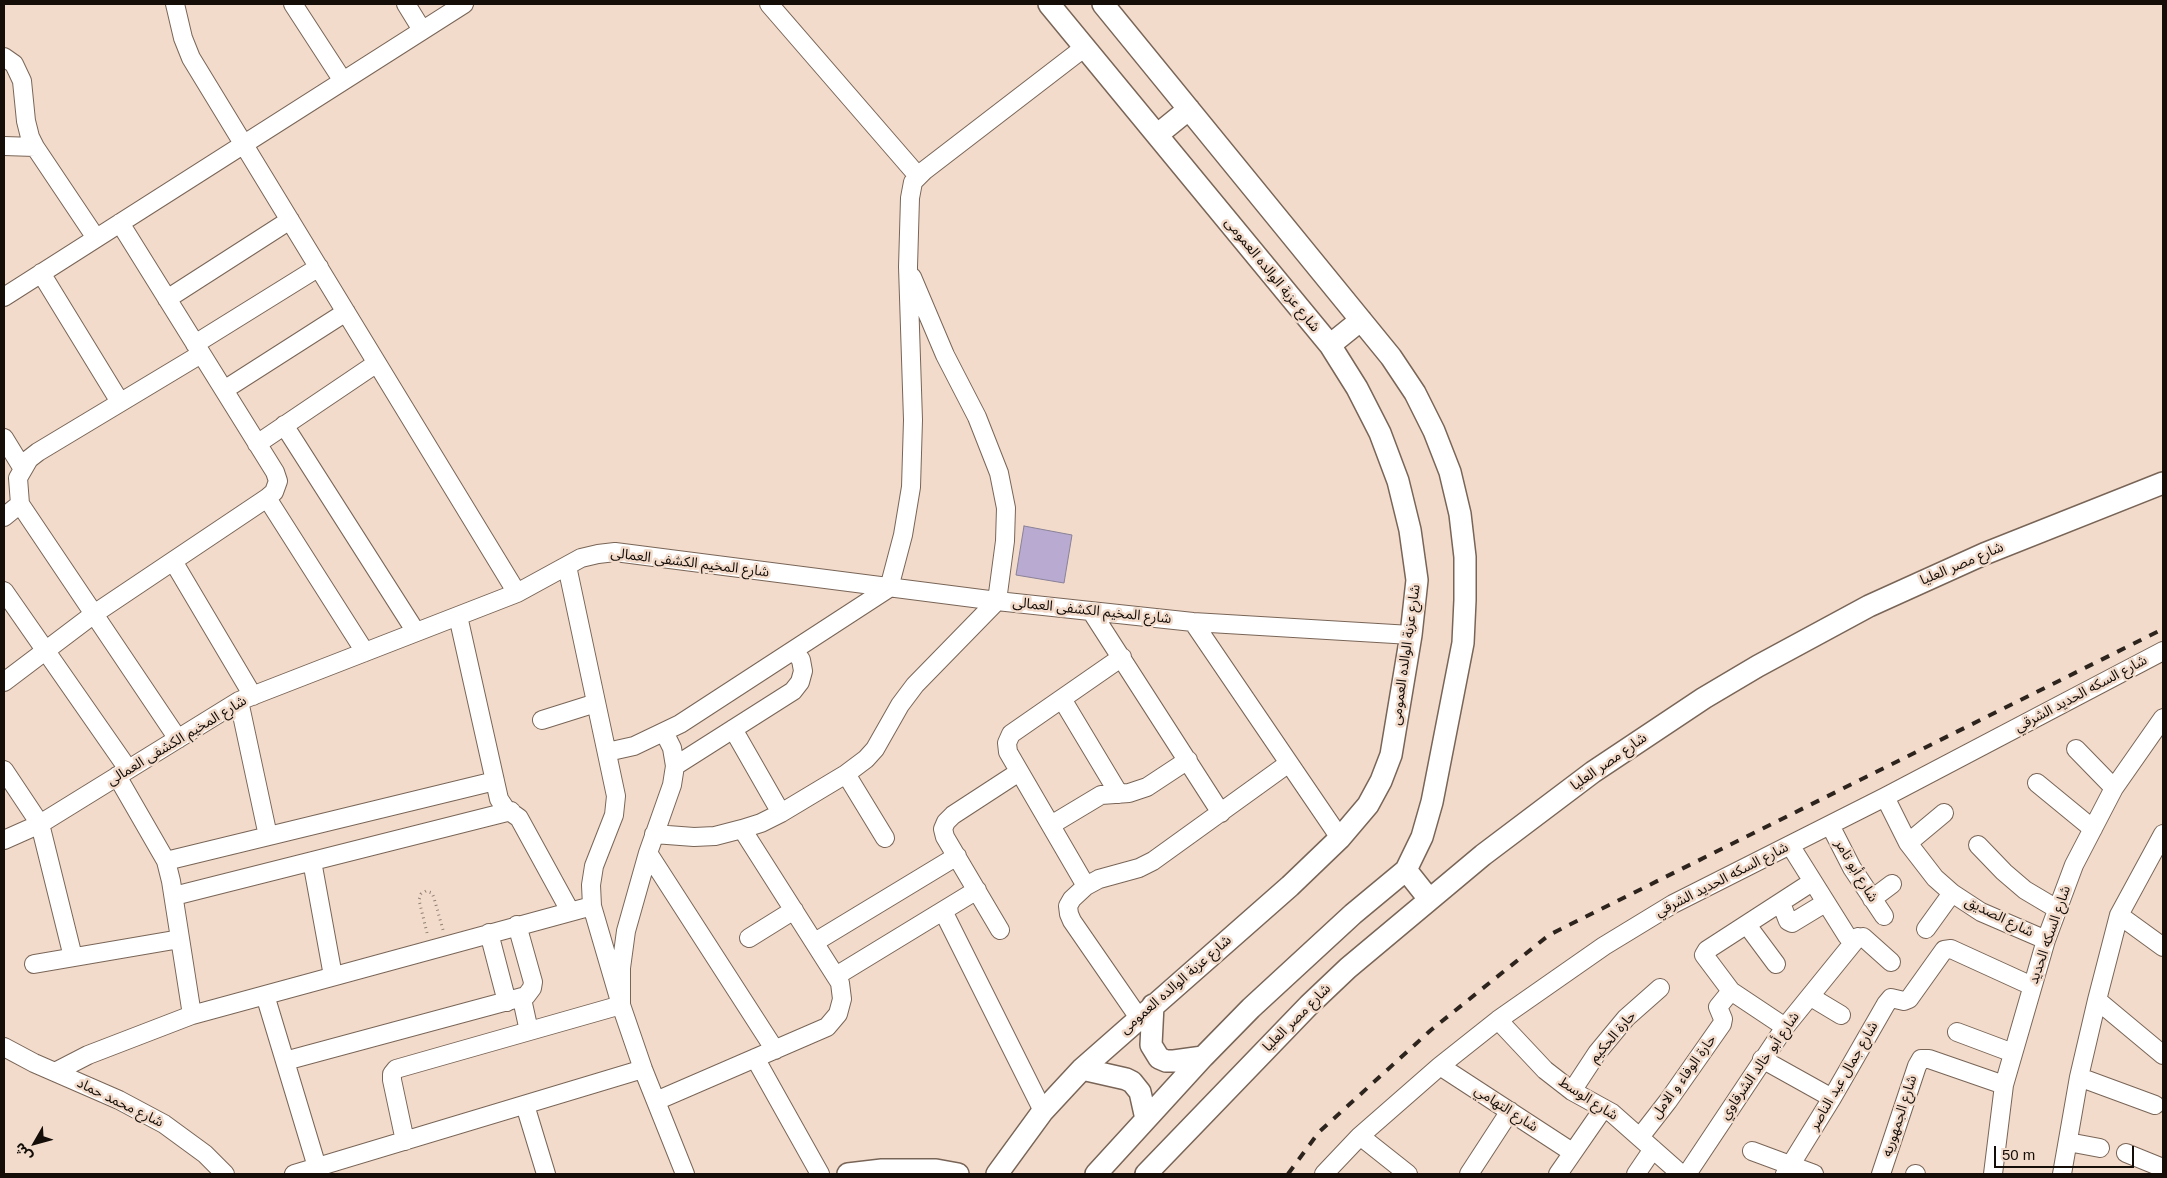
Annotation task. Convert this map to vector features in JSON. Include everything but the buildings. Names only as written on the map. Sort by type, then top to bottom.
[{"type":"street","points":[[175,4],[183,38],[191,58],[517,593]]},
{"type":"street","points":[[293,4],[343,81]]},
{"type":"street","points":[[406,4],[422,30]]},
{"type":"street","points":[[4,297],[464,4]]},
{"type":"street","points":[[769,4],[918,176]]},
{"type":"street","name":"شارع عزبة الوالده العمومى","points":[[997,1174],[1043,1111],[1082,1069],[1290,886],[1340,838],[1368,805],[1391,756],[1411,635],[1417,580],[1410,530],[1398,481],[1380,434],[1365,403],[1330,346],[1049,4]]},
{"type":"street","points":[[1096,1174],[1203,1057],[1301,960],[1406,870],[1428,820],[1457,671],[1462,643],[1465,557],[1460,514],[1454,489],[1434,432],[1415,393],[1391,357],[1103,4]]},
{"type":"street","points":[[607,752],[634,746],[664,732],[889,588],[903,534],[912,487],[913,420],[908,267],[910,198],[913,182],[918,176],[1085,47]]},
{"type":"street","points":[[4,57],[14,64],[20,77],[28,128],[35,147],[96,238]]},
{"type":"street","points":[[1157,135],[1189,109]]},
{"type":"street","points":[[4,146],[35,147]]},
{"type":"street","points":[[167,299],[290,220]]},
{"type":"street","points":[[4,682],[94,614],[267,498],[274,492],[278,481],[275,472],[120,223]]},
{"type":"street","points":[[178,739],[20,504],[18,478],[23,469],[38,452],[120,402],[318,267]]},
{"type":"street","points":[[654,834],[694,837],[715,836],[742,830],[782,813],[846,774],[866,759],[875,749],[891,719],[915,685],[997,601],[1005,541],[1006,508],[998,474],[976,417],[946,355],[908,267]]},
{"type":"street","points":[[41,274],[120,402]]},
{"type":"street","points":[[224,390],[346,312]]},
{"type":"street","points":[[1330,346],[1361,320]]},
{"type":"street","points":[[257,444],[377,363]]},
{"type":"street","points":[[284,425],[416,632]]},
{"type":"street","points":[[4,438],[23,469]]},
{"type":"street","name":"شارع مصر العليا","points":[[1146,1174],[1309,1005],[1388,933],[1506,836],[1593,772],[1704,698],[1758,666],[1869,606],[1926,579],[2163,483]]},
{"type":"street","points":[[267,498],[365,652]]},
{"type":"street","points":[[4,517],[20,504]]},
{"type":"street","name":"شارع المخيم الكشفى العمالى","points":[[4,840],[40,824],[246,698],[517,593],[581,558],[598,554],[614,552],[889,588],[1193,622],[1411,635]]},
{"type":"street","points":[[173,561],[246,698],[268,836]]},
{"type":"street","points":[[566,566],[616,796],[614,815],[594,866],[591,885],[592,906],[621,1005],[643,1069],[685,1174]]},
{"type":"street","points":[[4,591],[46,652],[123,773],[166,861],[174,896],[192,1015]]},
{"type":"street","points":[[1092,611],[1221,813]]},
{"type":"street","points":[[458,616],[499,799],[502,805],[519,818],[570,911]]},
{"type":"street","points":[[1193,622],[1340,838]]},
{"type":"street","points":[[675,766],[794,691],[800,682],[803,671],[801,660],[794,650]]},
{"type":"street","name":"شارع السكه الحديد الشرقي","points":[[1324,1174],[1360,1136],[1440,1066],[1498,1020],[1570,968],[1648,919],[2163,651]]},
{"type":"street","points":[[1086,886],[1019,772],[1008,752],[1007,743],[1011,734],[1122,657]]},
{"type":"street","points":[[1062,699],[1119,794]]},
{"type":"street","points":[[542,720],[596,703]]},
{"type":"street","name":"شارع السكه الحديد","points":[[1993,1174],[2004,1085],[2032,986],[2057,909],[2074,865],[2114,788],[2163,718]]},
{"type":"street","points":[[733,729],[782,813]]},
{"type":"street","points":[[621,1005],[621,968],[626,931],[654,834],[672,786],[675,766],[672,748],[664,732]]},
{"type":"street","points":[[2076,749],[2114,788]]},
{"type":"street","points":[[1051,825],[1101,795],[1139,792],[1188,760]]},
{"type":"street","points":[[1203,1057],[1174,1062],[1159,1058],[1151,1045],[1146,1012],[1069,914],[1068,906],[1072,899],[1086,886],[1109,876],[1140,868],[1153,861],[1289,763]]},
{"type":"street","points":[[4,770],[40,824],[73,957]]},
{"type":"street","points":[[1000,930],[945,837],[943,829],[946,822],[953,815],[1019,772]]},
{"type":"street","points":[[846,774],[885,838]]},
{"type":"street","points":[[166,861],[495,781]]},
{"type":"street","points":[[2037,783],[2093,829]]},
{"type":"street","name":"شارع الصديق","points":[[1885,797],[1908,843],[1930,873],[1952,893],[1981,912],[2046,940]]},
{"type":"street","points":[[174,896],[511,811]]},
{"type":"street","points":[[1908,843],[1944,813]]},
{"type":"street","name":"شارع أبو تامر","points":[[1830,825],[1848,860],[1884,916]]},
{"type":"street","points":[[656,1101],[827,1027],[838,1014],[842,999],[840,983],[742,830]]},
{"type":"street","points":[[2062,1174],[2079,1077],[2096,1000],[2119,915],[2163,834]]},
{"type":"street","points":[[1790,845],[1847,936],[1853,939],[1863,937],[1891,962]]},
{"type":"street","points":[[1978,845],[2025,890],[2057,909]]},
{"type":"street","points":[[648,853],[775,1050]]},
{"type":"street","points":[[814,942],[957,856]]},
{"type":"street","points":[[312,861],[333,976]]},
{"type":"street","points":[[1406,870],[1429,899]]},
{"type":"street","points":[[1785,1027],[1731,990],[1706,959],[1704,953],[1812,882]]},
{"type":"street","points":[[1872,899],[1892,884]]},
{"type":"street","points":[[836,976],[977,890]]},
{"type":"street","points":[[1926,929],[1952,893]]},
{"type":"street","points":[[1781,903],[1788,921],[1792,923],[1825,903]]},
{"type":"street","points":[[55,1072],[88,1055],[192,1015],[592,906]]},
{"type":"street","points":[[749,938],[794,910]]},
{"type":"street","points":[[943,911],[1043,1111]]},
{"type":"street","points":[[2119,915],[2160,939]]},
{"type":"street","points":[[1747,924],[1776,964]]},
{"type":"street","points":[[285,1061],[515,1000],[530,993],[533,982],[517,925]]},
{"type":"street","points":[[489,933],[529,1031]]},
{"type":"street","name":"شارع أبو خالد الشرقاوي","points":[[1686,1174],[1785,1027],[1858,937]]},
{"type":"street","points":[[34,964],[180,939]]},
{"type":"street","name":"شارع جمال عبد الناصر","points":[[1787,1170],[1832,1098],[1889,1000],[1894,998],[1907,1001],[1912,997],[1941,952],[1947,949],[2032,986]]},
{"type":"street","name":"حارة الحكيم","points":[[1572,1091],[1603,1046],[1626,1018],[1660,988]]},
{"type":"street","name":"حارة الوفاء و الامل","points":[[1640,1137],[1668,1101],[1722,1024],[1723,1019],[1718,1007],[1731,990]]},
{"type":"street","points":[[265,995],[317,1167]]},
{"type":"street","points":[[1811,997],[1841,1015]]},
{"type":"street","points":[[2096,1000],[2163,1055]]},
{"type":"street","points":[[405,1141],[392,1080],[392,1074],[396,1069],[621,1005]]},
{"type":"street","name":"شارع الوسط","points":[[1498,1020],[1545,1070],[1572,1091],[1612,1112],[1681,1174]]},
{"type":"street","points":[[1957,1032],[2013,1053]]},
{"type":"street","name":"شارع محمد حماد","points":[[4,1047],[55,1072],[120,1100],[164,1124],[205,1154],[225,1174]]},
{"type":"street","points":[[755,1058],[820,1174]]},
{"type":"street","points":[[1762,1059],[1832,1098]]},
{"type":"street","name":"شارع الجمهوريه","points":[[1881,1174],[1921,1059],[1929,1059],[2004,1085]]},
{"type":"street","name":"شارع التهامي","points":[[1440,1066],[1572,1152]]},
{"type":"street","points":[[294,1174],[643,1069]]},
{"type":"street","points":[[1082,1069],[1132,1082],[1140,1092],[1146,1119]]},
{"type":"street","points":[[2079,1077],[2155,1105]]},
{"type":"street","points":[[526,1105],[546,1174]]},
{"type":"street","points":[[1558,1174],[1603,1108]]},
{"type":"street","points":[[1470,1174],[1510,1111]]},
{"type":"street","points":[[1360,1136],[1408,1174]]},
{"type":"street","points":[[2068,1142],[2100,1148]]},
{"type":"street","points":[[1636,1174],[1653,1149]]},
{"type":"street","points":[[1752,1151],[1787,1170],[1814,1174]]},
{"type":"street","points":[[2126,1153],[2163,1168]]},
{"type":"street","points":[[848,1174],[936,1170],[958,1174]]},
{"type":"path","points":[[426,891],[432,892],[434,898],[439,947],[420,900],[421,894],[426,891]]},
{"type":"railway","points":[[1288,1174],[1319,1132],[1431,1030],[1549,935],[2163,629]]}]
